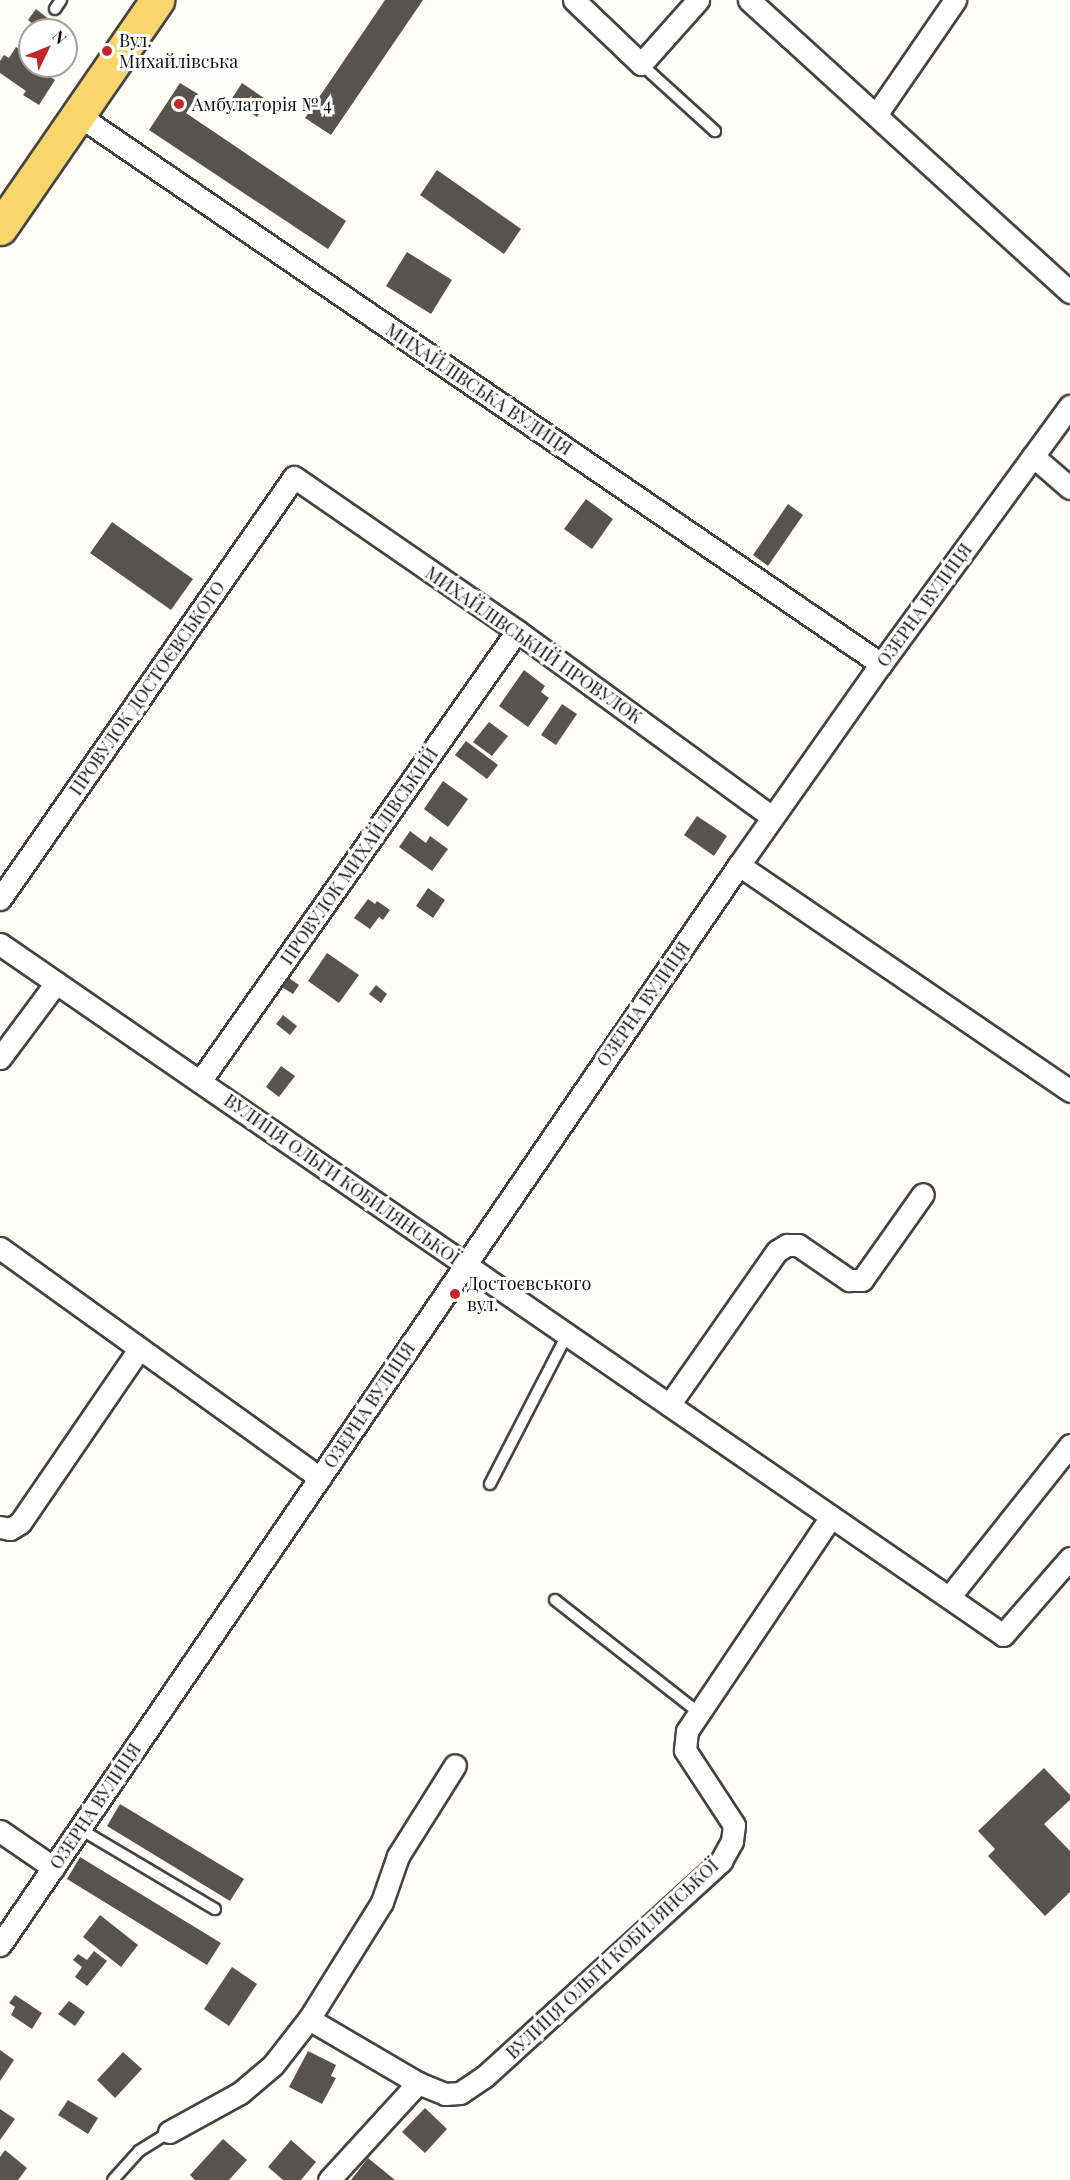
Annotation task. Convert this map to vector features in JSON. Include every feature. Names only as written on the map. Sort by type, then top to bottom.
[{"type":"main road","points":[[0,228],[150,5]]},
{"type":"street","points":[[574,0],[641,64],[698,0]]},
{"type":"street","points":[[750,0],[1070,292]]},
{"type":"street","points":[[876,115],[955,0]]},
{"type":"street","name":"МИХАЙЛІВСЬКА ВУЛИЦЯ","points":[[78,115],[881,664]]},
{"type":"street","name":"ОЗЕРНА ВУЛИЦЯ","points":[[0,1945],[772,817],[1070,406]]},
{"type":"street","points":[[1033,456],[1070,489]]},
{"type":"street","name":"МИХАЙЛІВСЬКИЙ ПРОВУЛОК","points":[[294,477],[517,631],[772,817]]},
{"type":"street","name":"ПРОВУЛОК ДОСТОЄВСЬКОГО","points":[[0,898],[294,477]]},
{"type":"street","name":"ПРОВУЛОК МИХАЙЛІВСЬКИЙ","points":[[201,1080],[517,631]]},
{"type":"street","points":[[739,865],[1070,1091]]},
{"type":"street","name":"ВУЛИЦЯ ОЛЬГИ КОБИЛЯНСЬКОЇ","points":[[0,944],[201,1080],[831,1517],[950,1596],[1003,1635],[1070,1558]]},
{"type":"street","points":[[0,1058],[56,983]]},
{"type":"street","points":[[669,1405],[777,1251],[787,1245],[798,1245],[849,1281],[862,1280],[923,1194]]},
{"type":"street","points":[[0,1248],[320,1478]]},
{"type":"street","points":[[5,1528],[20,1523],[139,1349]]},
{"type":"street","points":[[950,1596],[1059,1462],[1070,1445]]},
{"type":"street","name":"ВУЛИЦЯ ОЛЬГИ КОБИЛЯНСЬКОЇ","points":[[309,2019],[418,2083],[437,2092],[452,2095],[467,2089],[484,2077],[720,1861],[732,1841],[734,1825],[685,1750],[687,1731],[831,1517]]},
{"type":"street","points":[[169,2132],[240,2093],[273,2065],[309,2019],[382,1902],[398,1856],[455,1765]]},
{"type":"street","points":[[0,1831],[54,1868]]},
{"type":"street","points":[[329,2180],[418,2083]]},
{"type":"lane","points":[[641,64],[715,131]]},
{"type":"lane","points":[[490,1485],[567,1335]]},
{"type":"lane","points":[[555,1600],[698,1712]]},
{"type":"lane","points":[[80,1829],[215,1909]]},
{"type":"lane","points":[[113,2180],[139,2151],[169,2132]]},
{"type":"building","points":[[385,0],[423,0],[331,135],[305,118]]},
{"type":"building","points":[[36,9],[48,18],[29,18]]},
{"type":"building","points":[[16,47],[18,48],[18,78],[52,78],[55,80],[39,105],[23,95],[26,91],[0,73],[0,61],[4,55],[9,58]]},
{"type":"building","points":[[180,83],[198,94],[186,113],[346,221],[328,249],[149,130]]},
{"type":"building","points":[[242,83],[267,100],[257,117],[231,100]]},
{"type":"building","points":[[437,170],[521,229],[504,254],[420,195]]},
{"type":"building","points":[[407,252],[452,280],[431,314],[386,286]]},
{"type":"building","points":[[586,499],[613,519],[592,549],[564,529]]},
{"type":"building","points":[[788,504],[803,515],[768,566],[753,555]]},
{"type":"building","points":[[112,522],[193,579],[171,610],[90,553]]},
{"type":"building","points":[[524,670],[545,686],[541,692],[549,698],[528,727],[499,706]]},
{"type":"building","points":[[562,704],[577,714],[556,745],[541,735]]},
{"type":"building","points":[[489,722],[508,736],[492,756],[473,742]]},
{"type":"building","points":[[466,741],[498,765],[487,779],[455,755]]},
{"type":"building","points":[[443,781],[468,799],[448,827],[424,809]]},
{"type":"building","points":[[697,816],[727,836],[714,856],[684,835]]},
{"type":"building","points":[[410,831],[426,843],[430,836],[448,849],[432,871],[399,847]]},
{"type":"building","points":[[428,888],[445,900],[433,918],[416,906]]},
{"type":"building","points":[[368,899],[375,904],[377,901],[390,910],[383,920],[379,917],[370,929],[354,918]]},
{"type":"building","points":[[327,953],[359,975],[339,1003],[308,981]]},
{"type":"building","points":[[286,976],[299,985],[293,994],[280,986]]},
{"type":"building","points":[[376,985],[387,994],[381,1003],[369,994]]},
{"type":"building","points":[[283,1015],[297,1026],[290,1035],[276,1024]]},
{"type":"building","points":[[281,1066],[295,1076],[279,1097],[266,1087]]},
{"type":"building","points":[[1044,1768],[1070,1795],[1070,1800],[1044,1824],[1070,1851],[1070,1892],[1045,1916],[988,1856],[995,1849],[978,1831]]},
{"type":"building","points":[[120,1804],[244,1879],[230,1901],[107,1826]]},
{"type":"building","points":[[80,1857],[221,1943],[207,1965],[67,1879]]},
{"type":"building","points":[[100,1915],[138,1945],[121,1967],[83,1937]]},
{"type":"building","points":[[94,1951],[107,1961],[87,1986],[75,1977],[82,1967],[73,1960],[78,1954],[87,1960]]},
{"type":"building","points":[[232,1967],[257,1984],[229,2026],[204,2009]]},
{"type":"building","points":[[15,1995],[42,2013],[32,2029],[11,2015],[15,2007],[9,2003]]},
{"type":"building","points":[[69,2001],[85,2012],[75,2026],[58,2014]]},
{"type":"building","points":[[0,2050],[14,2060],[0,2081]]},
{"type":"building","points":[[308,2051],[336,2065],[331,2076],[336,2078],[322,2104],[289,2087]]},
{"type":"building","points":[[123,2052],[142,2069],[115,2098],[97,2080]]},
{"type":"building","points":[[68,2100],[98,2118],[88,2134],[58,2115]]},
{"type":"building","points":[[425,2108],[447,2129],[425,2153],[402,2132]]},
{"type":"building","points":[[0,2109],[15,2119],[0,2140]]},
{"type":"building","points":[[223,2139],[247,2160],[229,2180],[195,2180],[190,2175]]},
{"type":"building","points":[[291,2140],[316,2162],[301,2180],[283,2180],[268,2167]]},
{"type":"building","points":[[5,2150],[27,2168],[18,2180],[0,2180],[0,2157]]},
{"type":"building","points":[[368,2158],[395,2180],[351,2180]]},
{"type":"place","name":"Вул. Михайлівська","points":[[107,51]]},
{"type":"place","name":"Амбулаторія № 4","points":[[179,104]]},
{"type":"place","name":"Достоєвського вул.","points":[[455,1294]]}]
